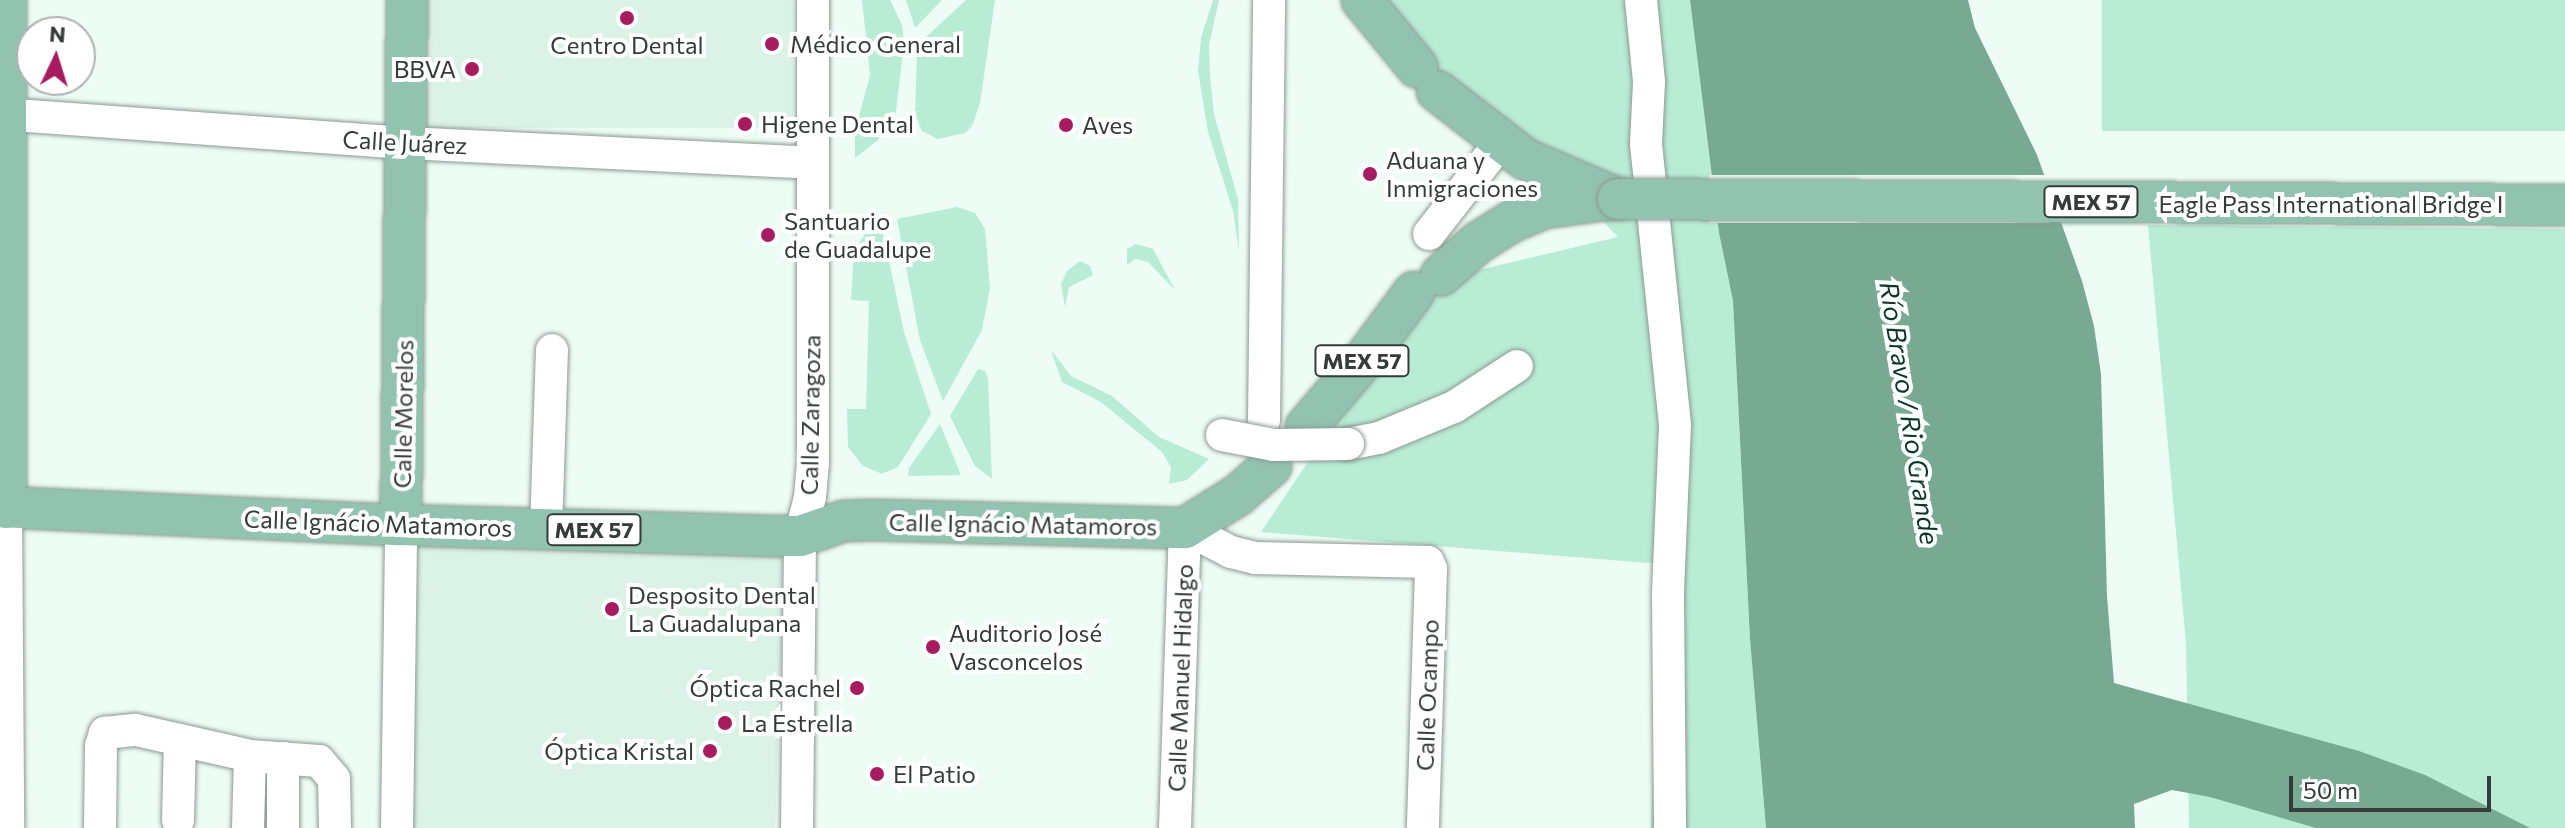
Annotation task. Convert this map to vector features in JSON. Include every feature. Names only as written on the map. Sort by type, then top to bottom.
[{"type":"main road","points":[[3,507],[6,0]]},
{"type":"main road","name":"Calle Morelos","points":[[401,525],[407,0]]},
{"type":"main road","name":"MEX 57","points":[[1362,0],[1427,79],[1501,142],[1551,172],[1618,199]]},
{"type":"main road","name":"MEX 57","points":[[1306,427],[1427,283],[1479,242],[1544,208],[1618,199]]},
{"type":"main road","name":"Eagle Pass International Bridge I","points":[[1618,199],[2565,205]]},
{"type":"main road","name":"Calle Ignácio Matamoros","points":[[3,507],[401,525],[800,536],[836,522],[872,520],[1185,528],[1217,510],[1266,468]]},
{"type":"street","name":"Calle Zaragoza","points":[[797,828],[800,536],[810,497],[813,462],[813,0]]},
{"type":"street","points":[[1264,420],[1269,0]]},
{"type":"street","points":[[1641,0],[1649,82],[1646,144],[1675,425],[1668,595],[1670,828]]},
{"type":"street","name":"Calle Juárez","points":[[3,114],[407,143],[811,163]]},
{"type":"street","points":[[1429,234],[1501,142]]},
{"type":"street","points":[[546,530],[552,350]]},
{"type":"street","points":[[1222,435],[1274,445],[1348,444],[1379,438],[1440,414],[1517,366]]},
{"type":"street","points":[[3,507],[8,828]]},
{"type":"street","name":"Calle Morelos","points":[[397,828],[401,525]]},
{"type":"street","name":"Calle Ignácio Matamoros","points":[[1185,528],[1231,552],[1255,558],[1428,562]]},
{"type":"street","name":"Calle Manuel Hidalgo","points":[[1175,828],[1185,528]]},
{"type":"street","name":"Calle Ocampo","points":[[1423,828],[1431,569],[1428,562]]},
{"type":"street","points":[[100,828],[101,746],[105,733],[136,730],[250,756],[311,759],[328,768],[334,779],[335,828]]},
{"type":"street","points":[[178,820],[180,740]]},
{"type":"street","points":[[248,828],[250,756]]},
{"type":"street","points":[[283,758],[283,828]]},
{"type":"shaded area","points":[[419,0],[793,0],[793,128],[419,128]]},
{"type":"shaded area","points":[[862,0],[890,0],[902,25],[904,42],[896,112],[878,140],[855,158],[855,131],[870,75]]},
{"type":"shaded area","points":[[906,0],[942,0],[915,28]]},
{"type":"shaded area","points":[[966,0],[995,0],[980,103],[972,126],[965,133],[938,139],[922,131],[915,114],[917,54],[925,38]]},
{"type":"shaded area","points":[[1213,0],[1219,0],[1209,45],[1210,76],[1214,114],[1238,199],[1239,251],[1233,211],[1208,132],[1198,71],[1201,38]]},
{"type":"shaded area","points":[[1355,0],[1690,0],[1719,233],[1733,301],[1750,639],[1766,828],[1651,828],[1660,564],[1261,532],[1428,282],[1618,237],[1572,189],[1516,166]]},
{"type":"shaded area","points":[[2102,0],[2565,0],[2565,131],[2102,131]]},
{"type":"shaded area","points":[[957,207],[975,213],[985,229],[990,288],[982,330],[943,401],[920,340],[897,219]]},
{"type":"shaded area","points":[[881,223],[904,332],[931,414],[898,467],[882,474],[863,466],[848,447],[847,409],[866,409],[869,301],[851,300],[854,252],[866,232]]},
{"type":"shaded area","points":[[2148,225],[2565,229],[2565,828],[2189,828],[2186,643]]},
{"type":"shaded area","points":[[1136,244],[1153,249],[1175,290],[1148,262],[1135,259],[1127,265],[1127,249]]},
{"type":"shaded area","points":[[1080,261],[1090,266],[1093,275],[1069,287],[1065,307],[1061,284],[1067,271]]},
{"type":"shaded area","points":[[1051,350],[1071,376],[1112,396],[1159,437],[1209,459],[1187,480],[1169,484],[1171,467],[1162,452],[1101,402],[1062,382]]},
{"type":"shaded area","points":[[978,369],[985,371],[988,378],[992,479],[975,466],[950,416]]},
{"type":"shaded area","points":[[940,424],[961,475],[908,476],[909,468]]},
{"type":"shaded area","points":[[413,538],[785,551],[775,828],[403,828]]},
{"type":"water","name":"Río Bravo / Rio Grande","points":[[1690,0],[1968,0],[1975,28],[2037,155],[2082,281],[2094,326],[2101,374],[2107,596],[2114,683],[2359,751],[2425,775],[2530,828],[2316,828],[2210,797],[2172,790],[2134,804],[2135,828],[1766,828],[1750,639],[1733,301],[1719,233]]},
{"type":"pier","points":[[1709,175],[2049,175],[2049,223],[1709,223]]},
{"type":"place","name":"Centro Dental","points":[[627,18]]},
{"type":"place","name":"Médico General","points":[[772,44]]},
{"type":"place","name":"BBVA","points":[[472,69]]},
{"type":"place","name":"Higene Dental","points":[[745,124]]},
{"type":"place","name":"Aves","points":[[1066,125]]},
{"type":"place","name":"Aduana y Inmigraciones","points":[[1370,174]]},
{"type":"place","name":"Santuario de Guadalupe","points":[[768,235]]},
{"type":"place","name":"Desposito Dental La Guadalupana","points":[[612,609]]},
{"type":"place","name":"Auditorio José Vasconcelos","points":[[933,647]]},
{"type":"place","name":"Óptica Rachel","points":[[857,688]]},
{"type":"place","name":"La Estrella","points":[[725,723]]},
{"type":"place","name":"Óptica Kristal","points":[[710,751]]},
{"type":"place","name":"El Patio","points":[[877,774]]}]
